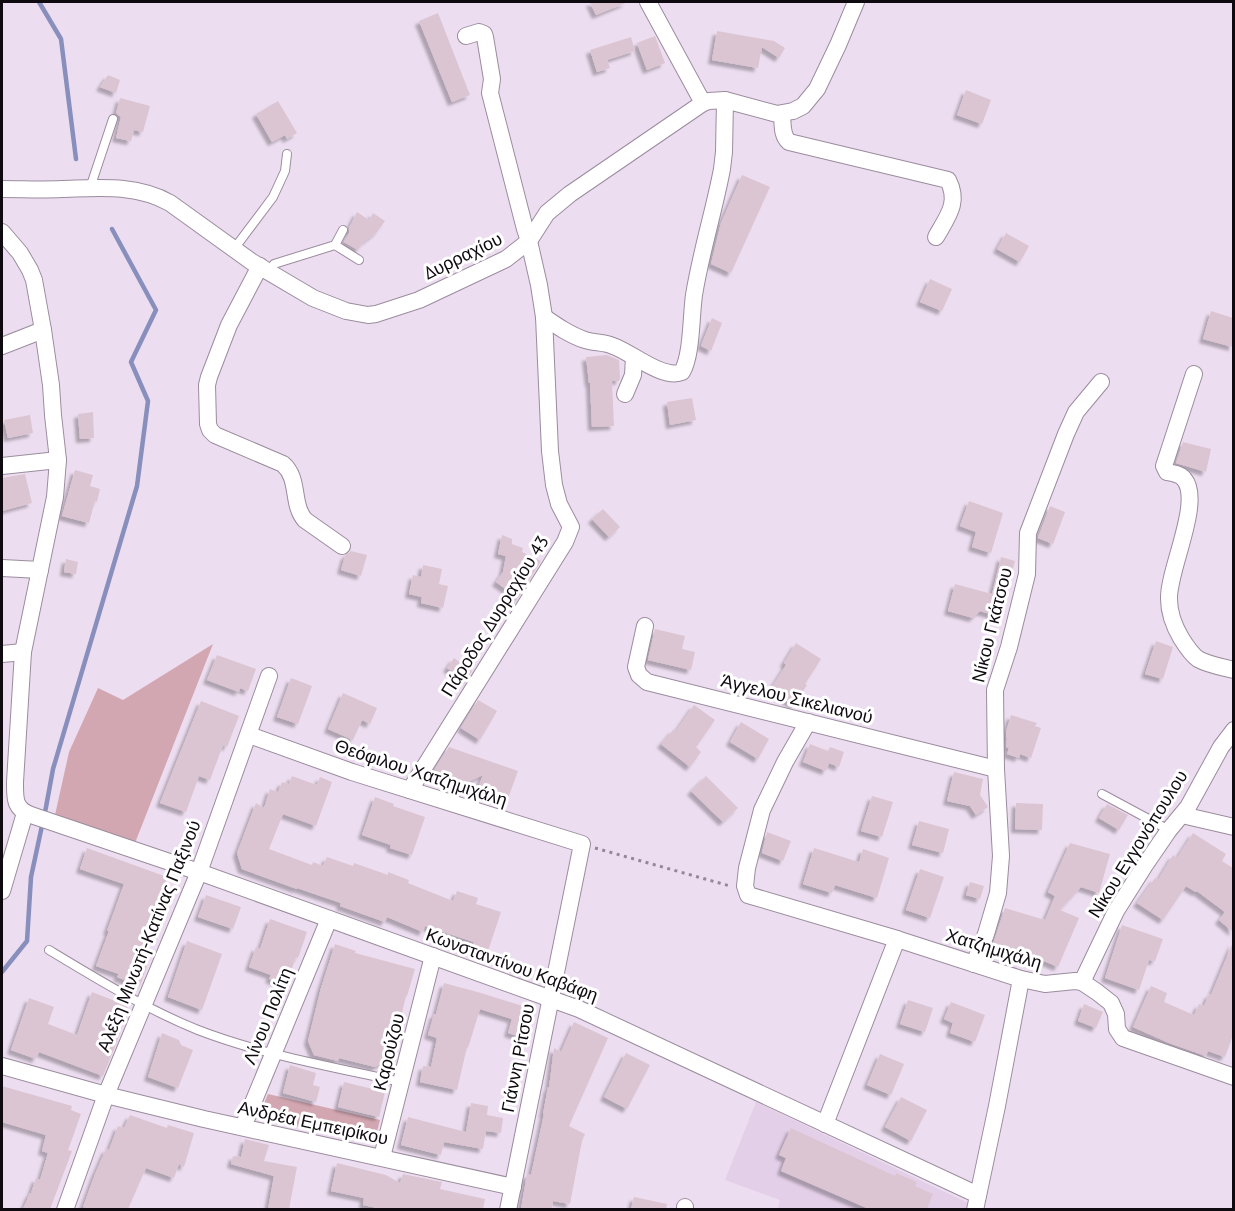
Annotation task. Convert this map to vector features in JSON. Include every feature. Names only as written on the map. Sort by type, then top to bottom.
[{"type":"street","points":[[648,2],[703,103]]},
{"type":"street","points":[[856,2],[817,89],[803,105],[782,114],[783,132],[789,142],[948,180],[953,190],[953,203],[936,237]]},
{"type":"street","name":"Πάροδος Δυρραχίου 43","points":[[410,790],[565,542],[571,526],[561,508],[552,472],[544,316],[539,285],[490,93],[492,79],[485,37],[479,32],[466,36]]},
{"type":"street","name":"Δυρραχίου","points":[[2,189],[108,187],[157,196],[234,249],[314,298],[346,311],[368,315],[419,300],[506,259],[529,241],[547,213],[570,194],[709,100],[736,102],[772,114],[782,114]]},
{"type":"street","points":[[544,316],[563,330],[585,340],[613,345],[669,373],[679,374],[685,367],[698,273],[722,169],[725,100]]},
{"type":"street","points":[[2,232],[20,253],[34,280],[51,385],[58,460],[55,497],[23,652],[15,782],[16,802],[25,812],[2,891]]},
{"type":"street","points":[[265,269],[229,326],[211,369],[207,385],[208,424],[215,435],[283,464],[294,482],[301,516],[342,546]]},
{"type":"street","points":[[2,346],[43,330]]},
{"type":"street","points":[[625,394],[633,375],[634,357]]},
{"type":"street","points":[[1194,374],[1164,466],[1167,472],[1184,480],[1190,495],[1189,512],[1169,590],[1170,609],[1174,626],[1196,658],[1205,663],[1233,670]]},
{"type":"street","name":"Νίκου Γκάτσου","points":[[974,964],[998,893],[1001,856],[996,769],[995,690],[1009,647],[1027,574],[1028,533],[1076,412],[1101,382]]},
{"type":"street","points":[[2,466],[58,460]]},
{"type":"street","points":[[2,568],[40,570]]},
{"type":"street","name":"Άγγελου Σικελιανού","points":[[645,626],[636,667],[639,675],[647,682],[996,769]]},
{"type":"street","points":[[2,654],[23,652]]},
{"type":"street","name":"Αλέξη Μινωτή-Κατίνας Παξινού","points":[[65,1209],[106,1095],[199,872],[270,676]]},
{"type":"street","points":[[747,893],[745,886],[747,868],[762,810],[785,762],[808,722]]},
{"type":"street","name":"Νίκου Εγγονόπουλου","points":[[1082,982],[1116,911],[1145,865],[1192,800],[1233,730]]},
{"type":"street","name":"Θεόφιλου Χατζημιχάλη","points":[[249,735],[344,769],[582,844]]},
{"type":"street","name":"Κωνσταντίνου Καβάφη","points":[[25,812],[199,872],[598,1017],[825,1124],[977,1202]]},
{"type":"street","points":[[1182,815],[1233,827]]},
{"type":"street","name":"Γιάννη Ρίτσου","points":[[508,1209],[582,844]]},
{"type":"street","name":"Χατζημιχάλη","points":[[747,893],[1021,979],[1045,984],[1082,982]]},
{"type":"street","name":"Λίνου Πολίτη","points":[[243,1127],[329,919]]},
{"type":"street","points":[[825,1124],[897,939]]},
{"type":"street","name":"Καρούζου","points":[[382,1157],[433,956]]},
{"type":"street","points":[[977,1202],[1021,979]]},
{"type":"street","points":[[1082,982],[1111,1003],[1116,1014],[1117,1029],[1123,1038],[1230,1071]]},
{"type":"street","name":"Ανδρέα Εμπειρίκου","points":[[2,1066],[106,1095],[513,1186]]},
{"type":"lane","points":[[90,188],[113,119]]},
{"type":"lane","points":[[234,249],[273,196],[285,171],[287,154]]},
{"type":"lane","points":[[265,269],[274,264],[335,245],[343,230]]},
{"type":"lane","points":[[335,245],[359,260]]},
{"type":"lane","points":[[1102,794],[1169,830]]},
{"type":"lane","points":[[49,950],[143,1004],[198,1030],[274,1053],[401,1082]]},
{"type":"path","points":[[582,844],[747,893]]},
{"type":"shaded area","points":[[213,644],[135,843],[55,815],[69,752],[98,688],[123,700]]},
{"type":"shaded area","points":[[268,1094],[380,1120],[374,1143],[258,1118]]},
{"type":"shaded area","points":[[756,1102],[968,1203],[967,1210],[778,1209],[780,1200],[725,1180]]},
{"type":"building","points":[[590,2],[628,2],[596,15]]},
{"type":"building","points":[[438,13],[470,95],[452,102],[419,21]]},
{"type":"building","points":[[717,31],[774,41],[785,48],[779,58],[762,47],[758,68],[712,60]]},
{"type":"building","points":[[655,36],[665,63],[647,70],[637,43]]},
{"type":"building","points":[[631,37],[635,51],[607,60],[610,68],[597,72],[590,50]]},
{"type":"building","points":[[108,75],[120,80],[116,93],[100,87]]},
{"type":"building","points":[[966,90],[991,100],[982,124],[957,115]]},
{"type":"building","points":[[120,98],[150,106],[143,132],[134,130],[131,141],[116,138],[121,117],[116,113]]},
{"type":"building","points":[[278,101],[297,133],[287,139],[285,135],[272,142],[256,114]]},
{"type":"building","points":[[742,175],[770,187],[731,273],[711,264],[721,223]]},
{"type":"building","points":[[357,212],[369,220],[373,213],[385,221],[358,250],[344,242]]},
{"type":"building","points":[[1006,233],[1029,246],[1020,262],[997,249]]},
{"type":"building","points":[[930,279],[952,289],[942,311],[920,302]]},
{"type":"building","points":[[1211,311],[1233,318],[1233,347],[1203,339]]},
{"type":"building","points":[[712,318],[722,323],[711,351],[701,346]]},
{"type":"building","points":[[607,355],[619,360],[619,381],[612,381],[614,426],[592,427],[586,357]]},
{"type":"building","points":[[692,398],[696,420],[670,425],[667,402]]},
{"type":"building","points":[[93,412],[94,438],[80,439],[78,414]]},
{"type":"building","points":[[30,415],[33,433],[8,438],[4,420]]},
{"type":"building","points":[[1183,442],[1211,449],[1206,472],[1176,463]]},
{"type":"building","points":[[75,470],[93,475],[90,486],[100,489],[89,523],[62,516]]},
{"type":"building","points":[[25,474],[32,503],[2,511],[2,478]]},
{"type":"building","points":[[969,501],[1003,513],[991,553],[972,547],[976,532],[960,526]]},
{"type":"building","points":[[1050,506],[1065,512],[1053,544],[1038,538]]},
{"type":"building","points":[[603,509],[620,527],[609,537],[592,519]]},
{"type":"building","points":[[502,535],[512,539],[512,544],[523,548],[522,552],[541,561],[518,598],[496,582],[503,572],[506,556],[498,554]]},
{"type":"building","points":[[351,551],[367,555],[361,576],[341,570],[345,556]]},
{"type":"building","points":[[1001,557],[1015,561],[1000,617],[980,611],[973,618],[948,611],[955,584],[992,594]]},
{"type":"building","points":[[66,559],[78,562],[76,574],[64,572]]},
{"type":"building","points":[[423,565],[442,569],[439,584],[448,586],[443,608],[421,603],[422,597],[409,594],[413,575],[421,577]]},
{"type":"building","points":[[655,629],[685,636],[682,649],[695,652],[691,670],[648,660]]},
{"type":"building","points":[[1156,641],[1173,647],[1163,679],[1145,674]]},
{"type":"building","points":[[796,643],[821,659],[794,705],[770,690],[786,665],[784,663]]},
{"type":"building","points":[[217,655],[256,669],[248,691],[240,688],[239,692],[207,680]]},
{"type":"building","points":[[454,658],[472,671],[466,681],[447,668]]},
{"type":"building","points":[[291,678],[312,686],[298,724],[277,717]]},
{"type":"building","points":[[343,693],[377,708],[370,724],[362,720],[353,740],[328,729]]},
{"type":"building","points":[[478,700],[497,711],[480,740],[461,728]]},
{"type":"building","points":[[201,701],[239,716],[227,747],[223,745],[210,780],[199,776],[186,812],[160,803]]},
{"type":"building","points":[[694,705],[715,720],[696,747],[701,752],[690,767],[661,744],[674,729],[676,731]]},
{"type":"building","points":[[1011,715],[1037,723],[1035,726],[1041,728],[1031,758],[1020,754],[1019,758],[1007,754],[1009,748],[1006,747],[1006,732]]},
{"type":"building","points":[[741,722],[769,739],[758,759],[730,742]]},
{"type":"building","points":[[810,744],[828,751],[830,747],[844,752],[839,767],[829,763],[826,771],[803,762]]},
{"type":"building","points":[[449,747],[518,771],[507,801],[477,790],[483,775],[462,785],[457,779],[439,775],[435,769]]},
{"type":"building","points":[[954,772],[983,779],[980,795],[988,807],[976,815],[970,806],[947,801]]},
{"type":"building","points":[[292,776],[317,785],[320,777],[332,782],[316,826],[283,814],[269,849],[312,865],[313,862],[323,866],[327,857],[353,866],[354,863],[388,875],[388,872],[409,880],[408,883],[453,901],[457,891],[478,898],[476,904],[501,912],[488,951],[472,946],[474,942],[425,926],[423,932],[387,917],[385,922],[340,906],[341,903],[242,869],[237,853],[256,803],[264,808],[270,789],[278,792],[282,782],[289,784]]},
{"type":"building","points":[[706,776],[738,808],[723,822],[691,791]]},
{"type":"building","points":[[872,796],[893,802],[882,837],[861,831]]},
{"type":"building","points":[[375,797],[425,817],[412,855],[362,835]]},
{"type":"building","points":[[1016,803],[1043,804],[1042,830],[1015,829]]},
{"type":"building","points":[[1107,804],[1128,815],[1119,830],[1099,818]]},
{"type":"building","points":[[919,821],[949,829],[943,853],[912,845]]},
{"type":"building","points":[[767,832],[791,841],[783,861],[762,853]]},
{"type":"building","points":[[1193,833],[1226,854],[1222,861],[1233,868],[1233,932],[1219,920],[1225,912],[1197,891],[1186,886],[1163,920],[1137,903],[1155,878],[1158,880],[1173,855],[1177,858]]},
{"type":"building","points":[[1070,843],[1110,854],[1099,893],[1081,887],[1060,910],[1079,918],[1058,967],[1014,948],[1012,954],[992,947],[1005,908],[1045,920],[1055,896],[1048,892]]},
{"type":"building","points":[[87,848],[167,877],[141,952],[151,955],[140,986],[117,977],[119,974],[96,966],[124,884],[80,869]]},
{"type":"building","points":[[814,848],[859,862],[863,849],[889,858],[877,898],[835,885],[832,893],[803,884]]},
{"type":"building","points":[[920,869],[944,877],[930,918],[906,910]]},
{"type":"building","points":[[970,882],[984,886],[980,899],[966,895]]},
{"type":"building","points":[[206,895],[241,907],[233,929],[198,917]]},
{"type":"building","points":[[270,919],[307,932],[286,985],[269,979],[271,975],[249,967],[256,947],[260,949]]},
{"type":"building","points":[[1122,925],[1163,939],[1155,961],[1149,960],[1139,990],[1105,978]]},
{"type":"building","points":[[187,941],[222,954],[202,1010],[168,997]]},
{"type":"building","points":[[1233,942],[1233,1035],[1225,1057],[1208,1051],[1206,1056],[1133,1027],[1151,986],[1167,993],[1164,1002],[1194,1015],[1199,1004],[1204,1006],[1209,994],[1211,995]]},
{"type":"building","points":[[335,944],[356,951],[355,953],[415,969],[391,1058],[375,1067],[339,1058],[338,1061],[314,1055],[308,1041]]},
{"type":"building","points":[[444,983],[529,1008],[526,1019],[533,1022],[528,1039],[508,1033],[512,1019],[480,1009],[467,1047],[457,1090],[420,1082],[423,1066],[431,1067],[437,1038],[428,1035]]},
{"type":"building","points":[[92,992],[128,1006],[103,1076],[39,1052],[36,1059],[11,1050],[29,998],[54,1007],[48,1024],[77,1035]]},
{"type":"building","points":[[908,1000],[933,1008],[925,1032],[900,1024]]},
{"type":"building","points":[[951,1002],[985,1015],[975,1042],[950,1033],[953,1023],[944,1019]]},
{"type":"building","points":[[1084,1004],[1103,1012],[1096,1028],[1078,1021]]},
{"type":"building","points":[[574,1022],[608,1038],[569,1126],[585,1134],[570,1204],[553,1201],[552,1209],[521,1209],[527,1174],[531,1175],[544,1114],[554,1048],[561,1052]]},
{"type":"building","points":[[162,1033],[179,1040],[181,1045],[193,1050],[178,1088],[148,1077]]},
{"type":"building","points":[[626,1053],[650,1065],[627,1109],[604,1097]]},
{"type":"building","points":[[880,1054],[904,1064],[891,1095],[867,1085]]},
{"type":"building","points":[[290,1065],[316,1073],[313,1085],[320,1087],[316,1102],[283,1093]]},
{"type":"building","points":[[344,1082],[385,1092],[379,1117],[338,1107]]},
{"type":"building","points":[[2,1086],[72,1106],[71,1110],[81,1114],[68,1150],[72,1151],[50,1209],[23,1209],[36,1178],[40,1180],[48,1153],[42,1151],[46,1135],[2,1122]]},
{"type":"building","points":[[901,1097],[927,1110],[911,1141],[885,1127]]},
{"type":"building","points":[[471,1103],[488,1106],[487,1115],[503,1118],[501,1133],[486,1131],[483,1149],[444,1142],[441,1155],[401,1145],[408,1117],[466,1132]]},
{"type":"building","points":[[130,1115],[167,1128],[168,1125],[194,1133],[184,1167],[179,1164],[174,1178],[146,1168],[128,1209],[83,1207],[106,1149],[109,1150],[118,1126],[124,1128]]},
{"type":"building","points":[[791,1128],[895,1176],[896,1173],[917,1182],[915,1186],[933,1194],[927,1209],[869,1209],[781,1171],[786,1158],[779,1155]]},
{"type":"building","points":[[245,1139],[269,1145],[264,1161],[297,1167],[289,1209],[268,1209],[274,1176],[231,1164],[233,1156],[241,1157]]},
{"type":"building","points":[[337,1163],[386,1175],[400,1183],[403,1174],[442,1182],[440,1189],[485,1199],[483,1209],[382,1209],[363,1205],[364,1198],[331,1191]]},
{"type":"building","points":[[634,1197],[667,1204],[666,1209],[631,1209]]},
{"type":"waterway","points":[[39,2],[61,39],[76,159]]},
{"type":"waterway","points":[[2,972],[27,941],[31,877],[53,769],[137,486],[148,401],[131,362],[156,310],[112,229]]}]
